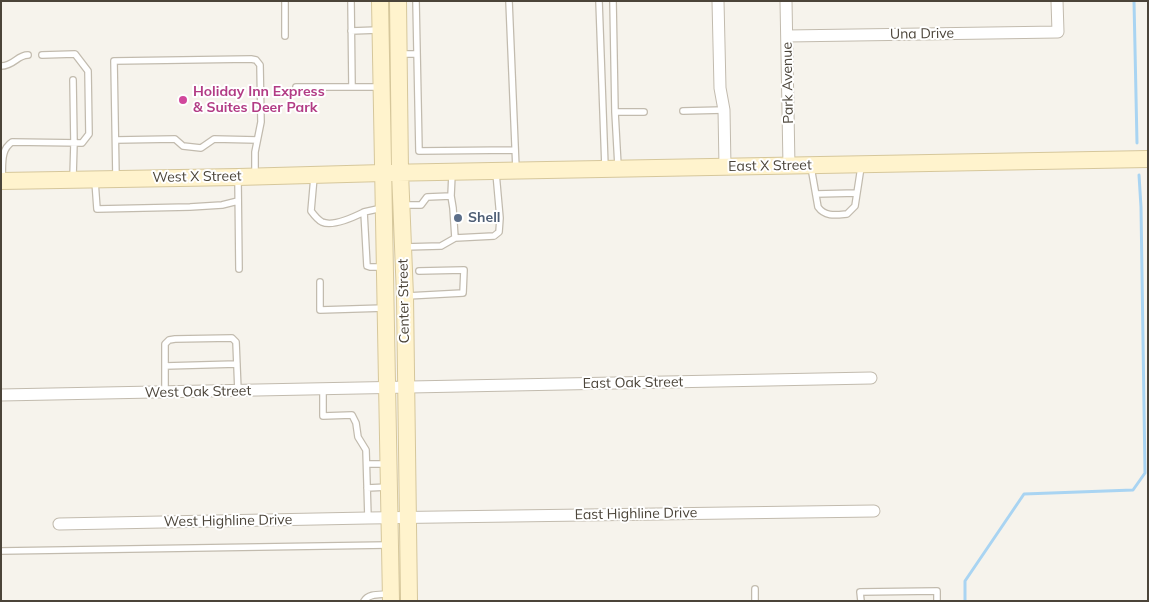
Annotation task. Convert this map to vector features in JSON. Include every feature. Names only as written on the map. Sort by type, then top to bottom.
[{"type":"main road","name":"Center Street","points":[[380,1],[382,87],[392,172],[402,205],[405,296],[389,464],[389,487],[398,518],[390,545],[391,597]]},
{"type":"main road","name":"Center Street","points":[[398,1],[398,54],[392,172],[384,208],[385,267],[386,308],[396,388],[398,518],[409,601]]},
{"type":"main road","name":"East X Street","points":[[392,172],[1148,159]]},
{"type":"main road","name":"West X Street","points":[[2,181],[392,172]]},
{"type":"street","points":[[718,1],[720,88],[724,110],[726,167]]},
{"type":"street","name":"Park Avenue","points":[[786,1],[789,166]]},
{"type":"street","name":"Una Drive","points":[[787,36],[1058,32],[1057,1]]},
{"type":"street","name":"East Oak Street","points":[[396,388],[871,378]]},
{"type":"street","name":"West Oak Street","points":[[1,396],[396,388]]},
{"type":"street","name":"East Highline Drive","points":[[398,518],[874,511]]},
{"type":"street","name":"West Highline Drive","points":[[59,524],[398,518]]},
{"type":"lane","points":[[285,1],[285,36]]},
{"type":"lane","points":[[351,1],[352,87]]},
{"type":"lane","points":[[416,1],[419,151],[515,150]]},
{"type":"lane","points":[[510,1],[516,170]]},
{"type":"lane","points":[[599,1],[611,169]]},
{"type":"lane","points":[[611,169],[615,112],[612,1]]},
{"type":"lane","points":[[351,31],[380,30]]},
{"type":"lane","points":[[2,181],[3,151],[12,142],[82,143],[90,134],[88,71],[75,54],[42,55]]},
{"type":"lane","points":[[398,54],[417,54]]},
{"type":"lane","points":[[1,66],[8,66],[23,55],[28,55]]},
{"type":"lane","points":[[116,179],[114,61],[256,60],[260,64],[261,122],[255,152],[255,176]]},
{"type":"lane","points":[[73,80],[73,180]]},
{"type":"lane","points":[[296,87],[382,87]]},
{"type":"lane","points":[[683,111],[724,110]]},
{"type":"lane","points":[[615,112],[644,112]]},
{"type":"lane","points":[[116,140],[175,139],[183,146],[201,148],[214,139],[258,140]]},
{"type":"lane","points":[[810,165],[818,207],[822,212],[832,216],[847,214],[855,206],[861,164]]},
{"type":"lane","points":[[452,171],[451,196],[454,208],[455,238]]},
{"type":"lane","points":[[403,248],[441,246],[455,238],[494,236],[499,232],[500,218],[496,171]]},
{"type":"lane","points":[[314,175],[311,211],[321,222],[328,224],[347,220],[364,212],[384,208]]},
{"type":"lane","points":[[238,177],[239,269]]},
{"type":"lane","points":[[95,179],[97,209],[198,207],[222,205],[238,201]]},
{"type":"lane","points":[[816,194],[857,193]]},
{"type":"lane","points":[[402,205],[421,205],[427,197],[451,196]]},
{"type":"lane","points":[[364,212],[367,266],[385,267]]},
{"type":"lane","points":[[405,296],[464,294],[464,270],[419,271]]},
{"type":"lane","points":[[320,282],[320,310],[386,308]]},
{"type":"lane","points":[[165,392],[165,344],[169,340],[213,338],[232,338],[236,342],[238,391]]},
{"type":"lane","points":[[165,366],[237,364]]},
{"type":"lane","points":[[323,389],[323,416],[352,416],[356,423],[358,437],[366,450],[368,518]]},
{"type":"lane","points":[[366,464],[389,464]]},
{"type":"lane","points":[[367,488],[389,487]]},
{"type":"lane","points":[[1,551],[390,545]]},
{"type":"lane","points":[[755,589],[755,601]]},
{"type":"lane","points":[[861,601],[860,592],[937,591],[937,601]]},
{"type":"lane","points":[[364,601],[370,595],[391,597]]},
{"type":"waterway","points":[[1134,1],[1137,143]]},
{"type":"waterway","points":[[965,601],[965,581],[1024,494],[1133,490],[1145,473],[1139,175]]},
{"type":"place","name":"Holiday Inn Express & Suites Deer Park","points":[[183,100]]},
{"type":"place","name":"Shell","points":[[458,218]]}]
